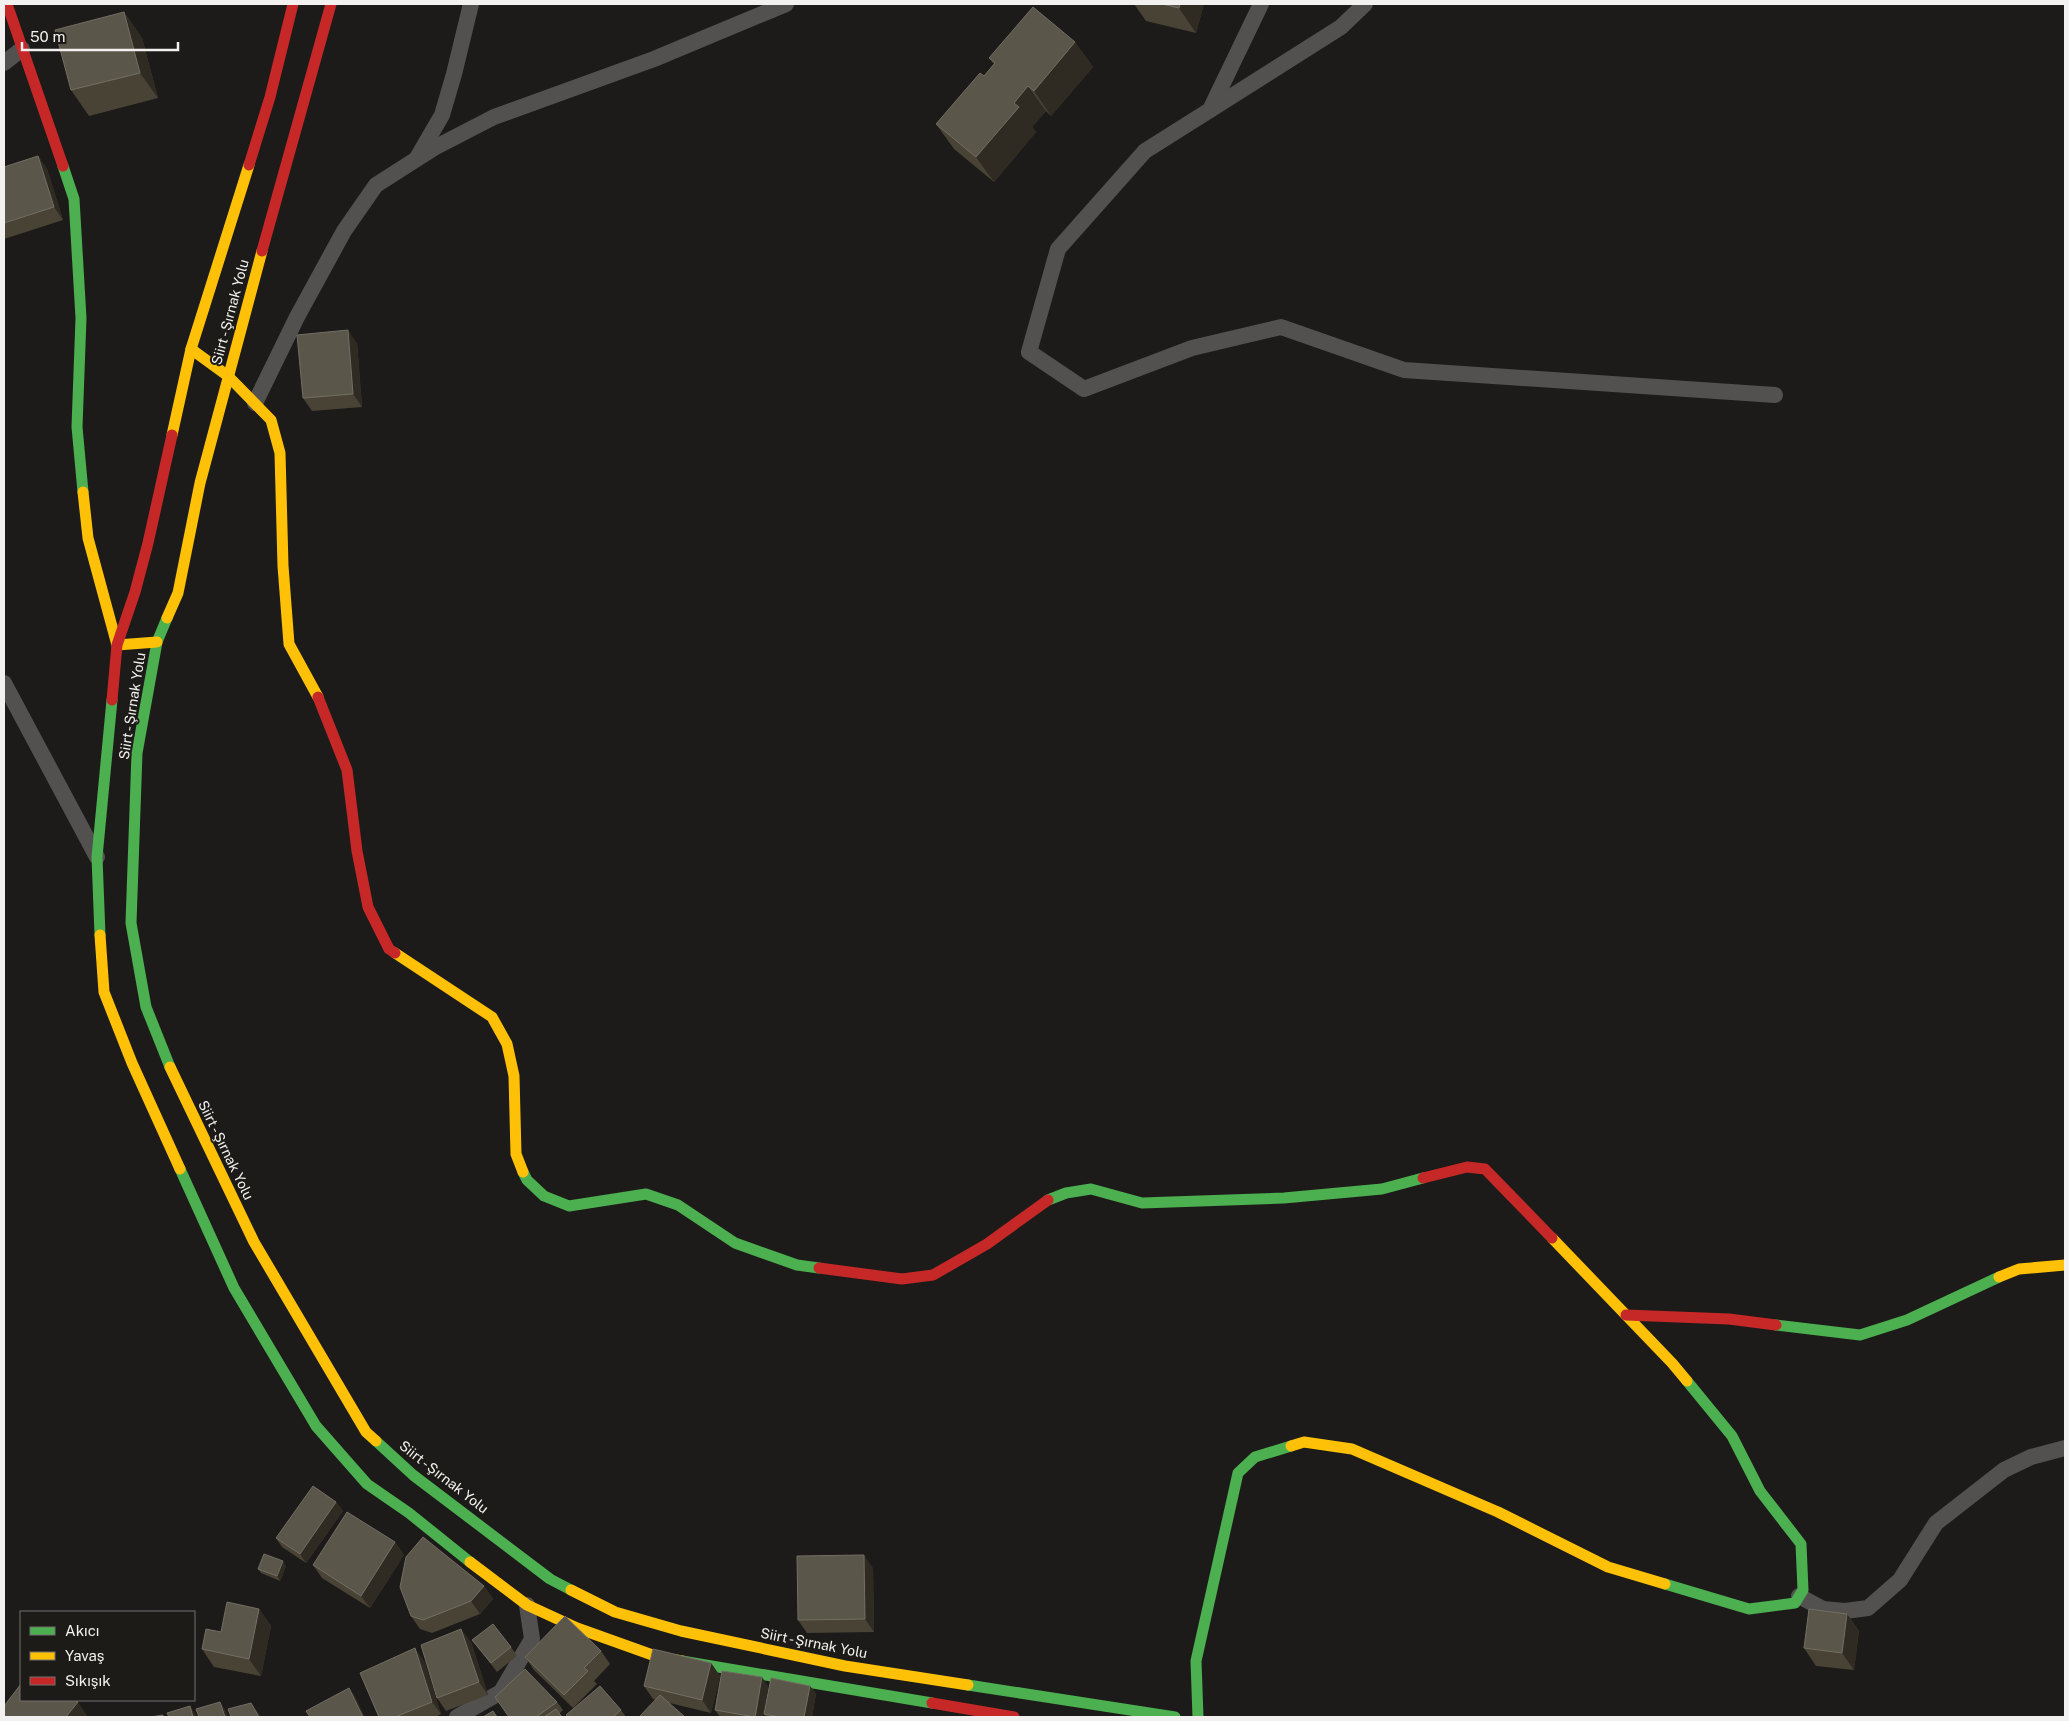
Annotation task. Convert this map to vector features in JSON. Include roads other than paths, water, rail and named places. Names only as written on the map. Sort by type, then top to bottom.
[{"type":"street","points":[[7,4],[74,199],[81,318],[78,427],[88,538],[117,645],[157,642]]},
{"type":"street","name":"Siirt - Şırnak Yolu","points":[[293,4],[270,97],[191,349],[148,543],[117,645],[97,857],[104,992],[132,1063],[234,1288],[316,1426],[367,1484],[409,1513],[527,1605],[577,1628],[658,1657],[950,1712],[1014,1717]]},
{"type":"street","name":"Siirt - Şırnak Yolu","points":[[331,4],[200,483],[178,593],[157,642],[137,753],[131,923],[146,1007],[171,1069],[254,1242],[366,1432],[413,1475],[550,1579],[615,1612],[681,1631],[845,1666],[1175,1717]]},
{"type":"street","points":[[416,160],[442,115],[457,65],[471,4]]},
{"type":"street","points":[[255,404],[297,317],[344,231],[376,185],[416,160],[494,117],[654,59],[786,4]]},
{"type":"street","points":[[1210,110],[1261,4]]},
{"type":"street","points":[[1366,4],[1341,27],[1145,152],[1058,249],[1029,352],[1084,389],[1192,348],[1282,328],[1404,370],[1775,395]]},
{"type":"street","points":[[4,64],[22,49]]},
{"type":"street","points":[[191,349],[228,376],[271,420],[280,453],[283,566],[289,644],[319,700],[347,770],[357,851],[368,907],[389,949],[492,1017],[507,1044],[514,1076],[516,1154],[526,1180],[544,1196],[569,1206],[646,1194],[678,1206],[735,1243],[797,1265],[902,1279],[933,1275],[987,1244],[1043,1202],[1066,1193],[1091,1189],[1142,1203],[1284,1198],[1382,1189],[1467,1167],[1485,1169],[1672,1363],[1732,1436],[1760,1491],[1802,1544],[1803,1590],[1795,1603],[1749,1609],[1608,1567],[1498,1512],[1352,1449],[1304,1442],[1255,1457],[1238,1473],[1196,1661],[1198,1717]]},
{"type":"street","points":[[4,684],[97,857]]},
{"type":"street","points":[[1626,1315],[1728,1319],[1860,1335],[1907,1320],[1985,1282],[2019,1269],[2065,1265]]},
{"type":"street","points":[[1799,1596],[1823,1609],[1845,1611],[1868,1608],[1900,1580],[1936,1523],[2004,1470],[2031,1457],[2065,1448]]},
{"type":"street","points":[[457,1717],[501,1692],[532,1639],[527,1605]]}]
